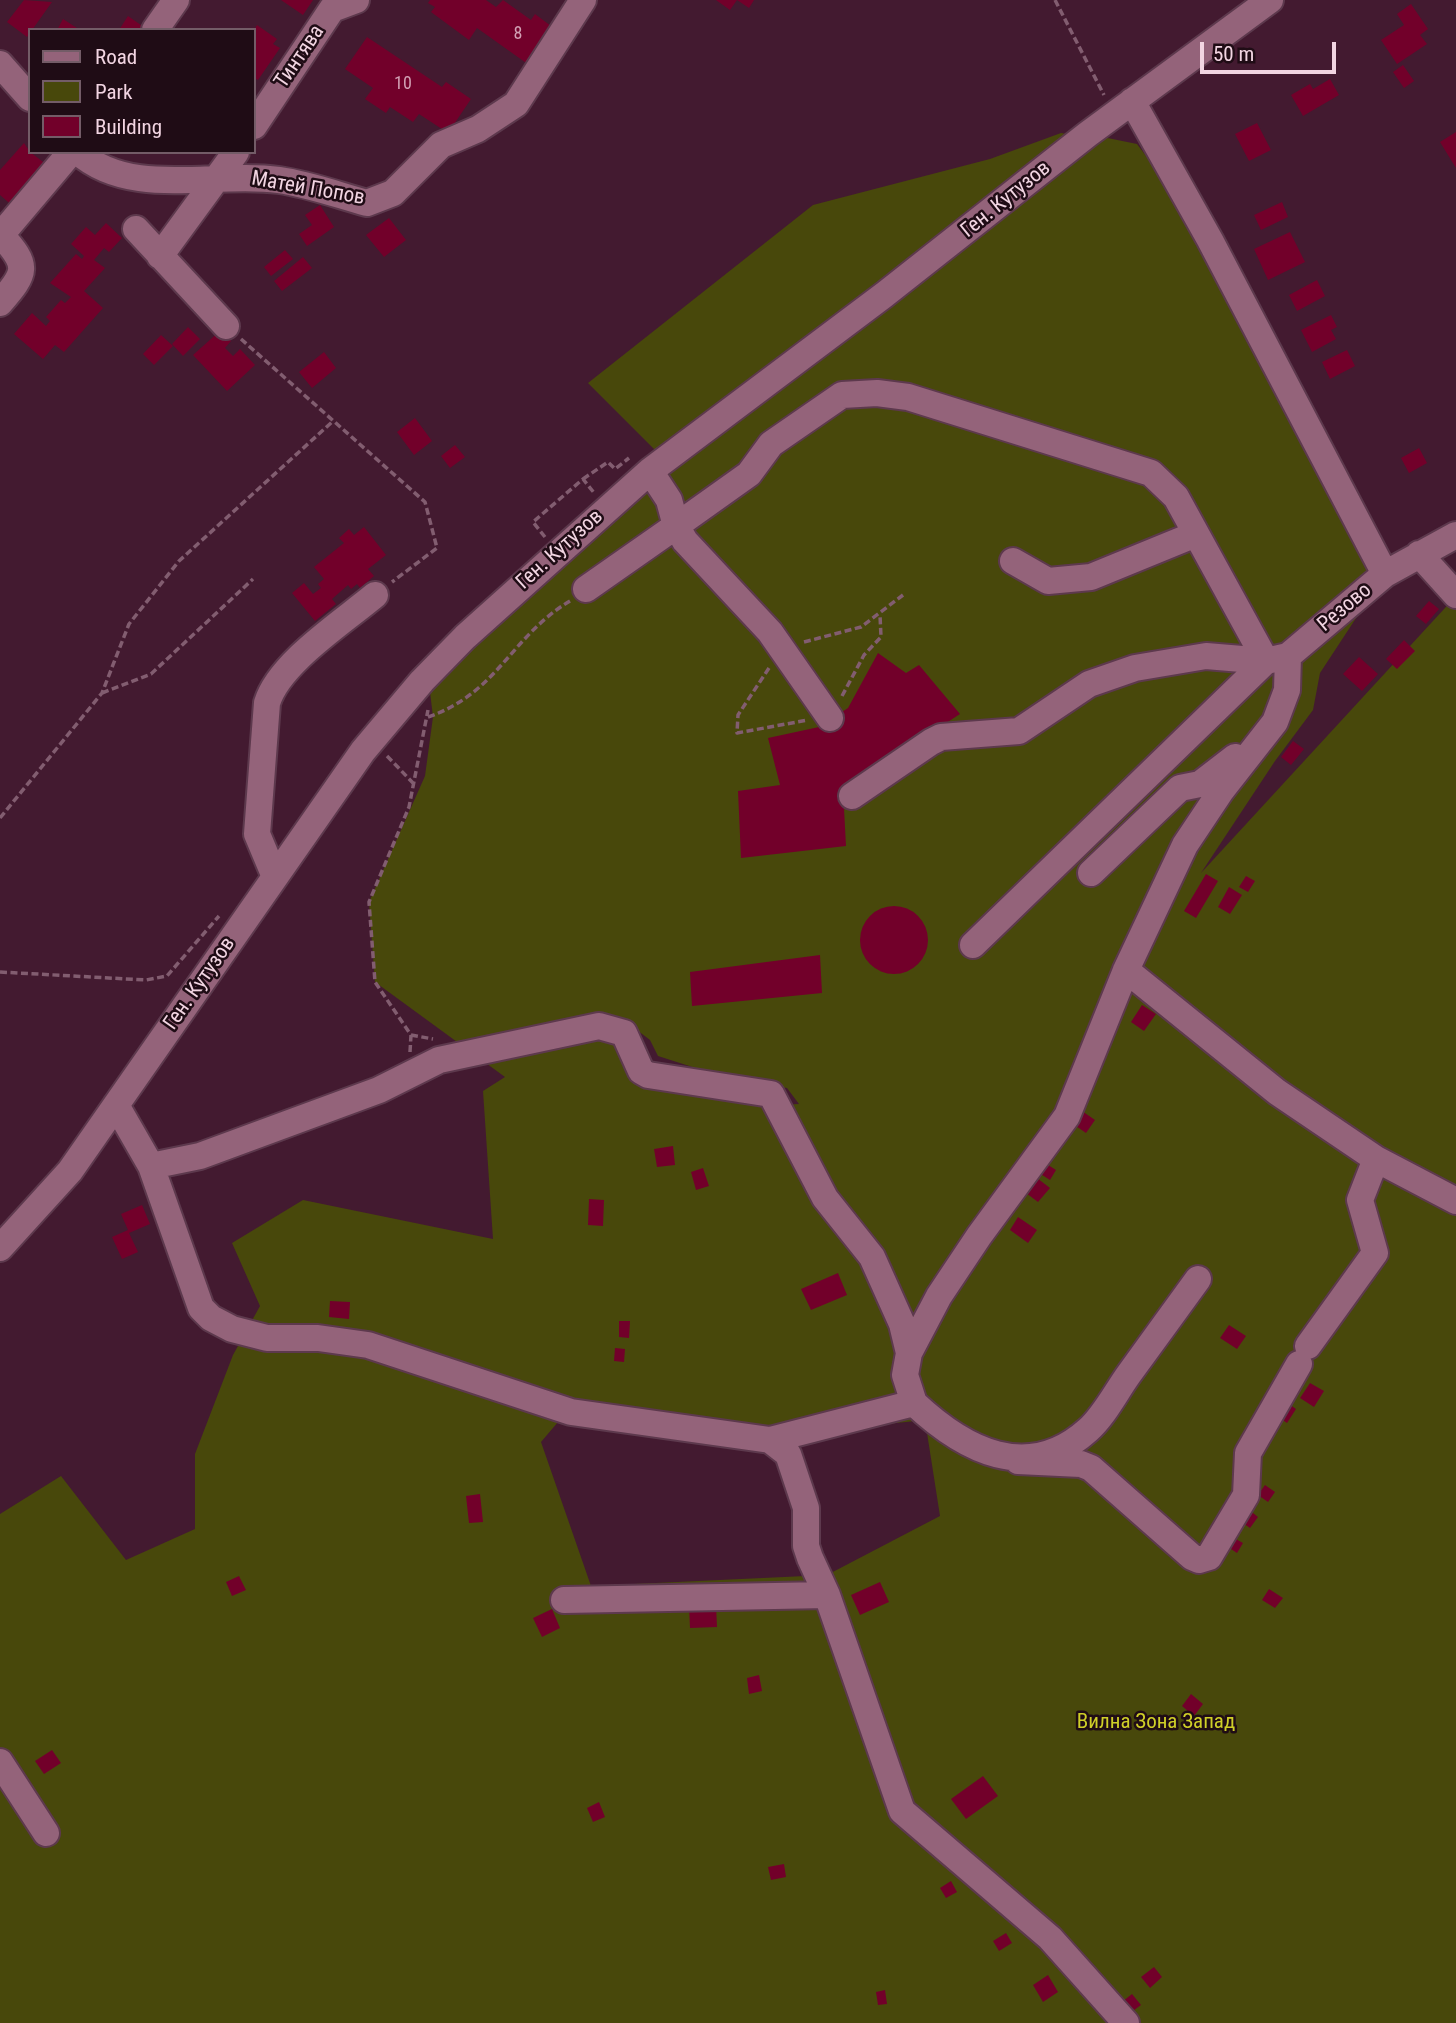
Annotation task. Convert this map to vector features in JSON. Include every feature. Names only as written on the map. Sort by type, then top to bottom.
[{"type":"street","points":[[156,28],[176,0]]},
{"type":"street","name":"Тинтява","points":[[256,123],[332,9],[356,0]]},
{"type":"street","name":"Матей Попов","points":[[80,154],[91,164],[129,178],[282,180],[367,203],[380,200],[393,193],[441,145],[478,130],[516,104],[583,0]]},
{"type":"street","name":"Ген. Кутузов","points":[[0,1248],[70,1171],[371,740],[422,681],[557,552],[650,471],[884,295],[1124,108],[1270,0]]},
{"type":"street","points":[[0,64],[28,96]]},
{"type":"street","name":"Резово","points":[[973,945],[1277,658],[1385,574],[1210,240],[1124,108]]},
{"type":"street","points":[[0,303],[21,279],[22,268],[18,254],[0,235],[69,154]]},
{"type":"street","points":[[160,256],[235,154]]},
{"type":"street","points":[[136,229],[226,326]]},
{"type":"street","points":[[586,589],[749,474],[771,444],[842,395],[877,393],[908,397],[1151,473],[1176,497],[1196,534],[1277,658],[1287,690],[1275,723],[1221,791],[1185,845],[1126,970],[1067,1116],[979,1236],[939,1296],[909,1353],[905,1375],[914,1403],[949,1433],[982,1450],[1018,1461],[1081,1464],[1091,1468],[1183,1550],[1199,1560],[1209,1557],[1246,1495],[1248,1453],[1303,1355],[1375,1253],[1360,1200],[1376,1159]]},
{"type":"street","points":[[650,471],[669,500],[676,526],[775,640],[827,714]]},
{"type":"street","points":[[1013,561],[1048,581],[1091,577],[1196,534]]},
{"type":"street","points":[[1385,574],[1456,535]]},
{"type":"street","points":[[1419,554],[1456,595]]},
{"type":"street","points":[[275,877],[257,834],[267,703],[272,687],[375,595]]},
{"type":"street","points":[[852,796],[941,737],[1019,731],[1089,684],[1135,668],[1206,656],[1277,658]]},
{"type":"street","points":[[1091,873],[1180,788],[1200,784],[1208,779],[1275,723]]},
{"type":"street","points":[[1126,970],[1278,1092],[1376,1159],[1456,1201]]},
{"type":"street","points":[[151,1166],[200,1156],[379,1090],[439,1060],[599,1026],[615,1028],[630,1042],[641,1071],[648,1075],[771,1094],[825,1198],[872,1257],[902,1324],[909,1353]]},
{"type":"street","points":[[116,1105],[151,1166],[194,1294],[211,1318],[232,1329],[267,1338],[317,1338],[368,1345],[570,1412],[770,1440],[914,1403]]},
{"type":"street","points":[[1018,1461],[1056,1450],[1088,1430],[1198,1279]]},
{"type":"street","points":[[770,1440],[788,1454],[806,1508],[806,1546],[827,1595],[902,1811],[1050,1938],[1126,2023]]},
{"type":"street","points":[[564,1600],[827,1595]]},
{"type":"street","points":[[0,1762],[46,1833]]},
{"type":"path","points":[[1055,0],[1124,108]]},
{"type":"path","points":[[226,326],[425,502],[437,548],[375,595]]},
{"type":"path","points":[[0,818],[102,693],[129,624],[179,561],[332,422]]},
{"type":"path","points":[[557,552],[533,522],[583,479],[608,462],[615,469],[631,457],[650,471]]},
{"type":"path","points":[[583,479],[606,508]]},
{"type":"path","points":[[102,693],[152,674],[253,579]]},
{"type":"path","points":[[428,717],[455,707],[471,695],[491,678],[542,620],[586,589]]},
{"type":"path","points":[[880,615],[881,637],[864,655],[841,698],[827,714],[737,733],[738,715],[776,657],[775,640],[785,644],[803,642],[861,627],[903,595]]},
{"type":"path","points":[[411,1035],[376,982],[369,902],[415,785],[428,717],[422,681]]},
{"type":"path","points":[[371,740],[415,785]]},
{"type":"path","points":[[0,972],[146,979],[167,976],[221,914]]},
{"type":"green space","name":"Вилна Зона Запад","points":[[1061,133],[1084,137],[1088,134],[1137,144],[1210,240],[1385,574],[1320,673],[1313,710],[1275,761],[1201,873],[1456,596],[1456,2023],[0,2023],[0,1514],[61,1476],[126,1560],[195,1529],[195,1454],[233,1355],[260,1306],[232,1243],[303,1200],[493,1239],[483,1091],[505,1077],[375,982],[369,902],[425,776],[433,717],[430,692],[434,685],[665,460],[588,383],[813,205],[990,159]],"holes":[[[633,1027],[650,1040],[658,1056],[733,1080],[787,1088],[799,1104],[779,1105],[643,1083],[621,1041],[597,1039]],[[564,1415],[743,1439],[925,1420],[940,1516],[827,1575],[591,1586],[541,1442]]]},
{"type":"building","points":[[24,0],[52,2],[33,28],[28,28],[27,37],[7,22]]},
{"type":"building","points":[[281,0],[313,0],[303,15]]},
{"type":"building","points":[[430,0],[486,0],[496,7],[503,0],[531,20],[535,14],[555,29],[529,65],[477,28],[469,40],[431,12],[435,7],[428,3]]},
{"type":"building","points":[[716,0],[737,0],[730,10]]},
{"type":"building","points":[[737,0],[754,0],[749,8]]},
{"type":"building","points":[[1411,4],[1428,29],[1420,35],[1427,44],[1397,64],[1381,40],[1404,25],[1397,14]]},
{"type":"building","points":[[128,16],[145,28],[120,28]]},
{"type":"building","points":[[63,19],[77,28],[58,28]]},
{"type":"building","points":[[257,25],[277,39],[273,44],[280,48],[258,80],[256,79]]},
{"type":"building","points":[[367,37],[442,87],[446,82],[471,99],[448,133],[419,114],[413,122],[390,107],[386,113],[365,99],[373,88],[345,69]]},
{"type":"building","points":[[1403,65],[1414,81],[1404,88],[1393,72]]},
{"type":"building","points":[[1330,79],[1339,95],[1303,116],[1291,95],[1310,84],[1313,89]]},
{"type":"building","points":[[1257,123],[1271,150],[1249,161],[1235,134]]},
{"type":"building","points":[[1456,132],[1456,168],[1440,142]]},
{"type":"building","points":[[24,143],[28,154],[33,154],[51,168],[15,208],[0,195],[0,170]]},
{"type":"building","points":[[1282,202],[1288,217],[1261,230],[1254,215]]},
{"type":"building","points":[[320,205],[334,227],[307,246],[299,234],[312,225],[305,215]]},
{"type":"building","points":[[389,218],[406,240],[384,257],[366,235]]},
{"type":"building","points":[[106,223],[122,238],[109,252],[104,248],[94,260],[105,268],[84,291],[103,308],[64,352],[55,345],[43,359],[14,334],[32,313],[46,326],[50,321],[46,317],[61,300],[65,303],[71,297],[50,283],[76,254],[82,259],[84,256],[71,244],[86,227],[95,235]]},
{"type":"building","points":[[1290,232],[1305,262],[1268,280],[1254,249]]},
{"type":"building","points":[[285,250],[293,259],[271,276],[264,267]]},
{"type":"building","points":[[303,257],[312,268],[282,291],[274,281]]},
{"type":"building","points":[[1317,280],[1325,296],[1297,311],[1289,295]]},
{"type":"building","points":[[1331,315],[1337,327],[1331,330],[1336,339],[1312,352],[1301,330]]},
{"type":"building","points":[[188,327],[200,339],[183,356],[172,344]]},
{"type":"building","points":[[221,330],[231,341],[225,348],[233,356],[240,349],[255,365],[227,391],[193,355]]},
{"type":"building","points":[[161,335],[173,346],[154,365],[143,354]]},
{"type":"building","points":[[1347,350],[1355,366],[1330,379],[1322,362]]},
{"type":"building","points":[[324,352],[336,368],[312,388],[299,372]]},
{"type":"building","points":[[415,418],[432,441],[414,455],[397,432]]},
{"type":"building","points":[[455,445],[465,457],[450,468],[441,456]]},
{"type":"building","points":[[1419,448],[1427,463],[1409,473],[1401,458]]},
{"type":"building","points":[[364,527],[386,555],[368,569],[374,576],[360,588],[357,584],[351,589],[348,585],[332,599],[336,604],[315,621],[292,593],[304,583],[313,594],[321,588],[318,584],[324,579],[314,567],[344,543],[339,538],[349,529],[354,535]]},
{"type":"building","points":[[1429,601],[1439,609],[1426,624],[1416,616]]},
{"type":"building","points":[[1404,640],[1415,651],[1397,669],[1386,659]]},
{"type":"building","points":[[878,653],[906,673],[919,665],[960,714],[843,790],[846,846],[741,858],[738,791],[780,785],[768,738],[819,727],[848,708]]},
{"type":"building","points":[[1359,657],[1378,674],[1362,691],[1343,674]]},
{"type":"building","points":[[1293,741],[1304,749],[1291,765],[1281,757]]},
{"type":"building","points":[[1206,874],[1218,881],[1196,918],[1184,911]]},
{"type":"building","points":[[1246,876],[1255,881],[1248,892],[1239,887]]},
{"type":"building","points":[[1229,887],[1242,895],[1230,914],[1218,907]]},
{"type":"building","points":[[894,906],[907,909],[918,916],[925,927],[928,940],[925,953],[918,964],[907,971],[894,974],[881,971],[870,964],[863,953],[860,940],[863,927],[870,916],[881,909]]},
{"type":"building","points":[[820,955],[822,993],[692,1006],[690,972]]},
{"type":"building","points":[[1142,1005],[1156,1014],[1144,1031],[1131,1022]]},
{"type":"building","points":[[1082,1111],[1095,1120],[1086,1133],[1073,1124]]},
{"type":"building","points":[[673,1146],[675,1165],[657,1167],[654,1149]]},
{"type":"building","points":[[1045,1163],[1056,1170],[1050,1180],[1039,1173]]},
{"type":"building","points":[[703,1168],[709,1186],[696,1190],[691,1172]]},
{"type":"building","points":[[1037,1178],[1050,1188],[1038,1202],[1026,1193]]},
{"type":"building","points":[[589,1199],[604,1200],[603,1226],[588,1225]]},
{"type":"building","points":[[142,1205],[150,1224],[129,1233],[138,1252],[122,1259],[112,1237],[128,1230],[121,1214]]},
{"type":"building","points":[[1018,1217],[1037,1230],[1028,1243],[1010,1230]]},
{"type":"building","points":[[838,1273],[847,1295],[811,1310],[801,1289]]},
{"type":"building","points":[[330,1301],[350,1302],[349,1319],[329,1317]]},
{"type":"building","points":[[619,1321],[630,1321],[629,1338],[619,1337]]},
{"type":"building","points":[[1229,1325],[1246,1336],[1237,1349],[1220,1338]]},
{"type":"building","points":[[615,1348],[625,1349],[624,1362],[614,1361]]},
{"type":"building","points":[[1310,1383],[1324,1391],[1314,1407],[1300,1398]]},
{"type":"building","points":[[1286,1402],[1296,1409],[1287,1423],[1277,1416]]},
{"type":"building","points":[[1265,1485],[1275,1492],[1268,1502],[1258,1495]]},
{"type":"building","points":[[480,1494],[483,1522],[469,1523],[466,1496]]},
{"type":"building","points":[[1248,1509],[1258,1517],[1250,1528],[1240,1521]]},
{"type":"building","points":[[1234,1538],[1243,1543],[1237,1553],[1228,1547]]},
{"type":"building","points":[[239,1576],[246,1590],[232,1596],[226,1582]]},
{"type":"building","points":[[880,1582],[889,1602],[860,1615],[851,1595]]},
{"type":"building","points":[[1269,1589],[1283,1598],[1275,1608],[1262,1600]]},
{"type":"building","points":[[716,1605],[717,1627],[690,1628],[689,1606]]},
{"type":"building","points":[[552,1609],[560,1628],[542,1637],[533,1618]]},
{"type":"building","points":[[759,1675],[762,1691],[749,1694],[747,1678]]},
{"type":"building","points":[[1191,1694],[1203,1704],[1194,1716],[1182,1706]]},
{"type":"building","points":[[52,1750],[61,1763],[44,1774],[35,1761]]},
{"type":"building","points":[[983,1776],[998,1796],[966,1819],[951,1799]]},
{"type":"building","points":[[599,1802],[605,1817],[593,1822],[587,1808]]},
{"type":"building","points":[[784,1864],[786,1877],[771,1880],[768,1867]]},
{"type":"building","points":[[951,1881],[957,1892],[946,1898],[940,1888]]},
{"type":"building","points":[[1006,1933],[1012,1943],[999,1951],[993,1941]]},
{"type":"building","points":[[1154,1967],[1162,1977],[1150,1988],[1141,1977]]},
{"type":"building","points":[[1048,1975],[1058,1992],[1043,2002],[1033,1985]]},
{"type":"building","points":[[885,1990],[887,2004],[878,2005],[876,1992]]},
{"type":"building","points":[[1132,1994],[1141,2005],[1126,2016],[1118,2005]]}]
